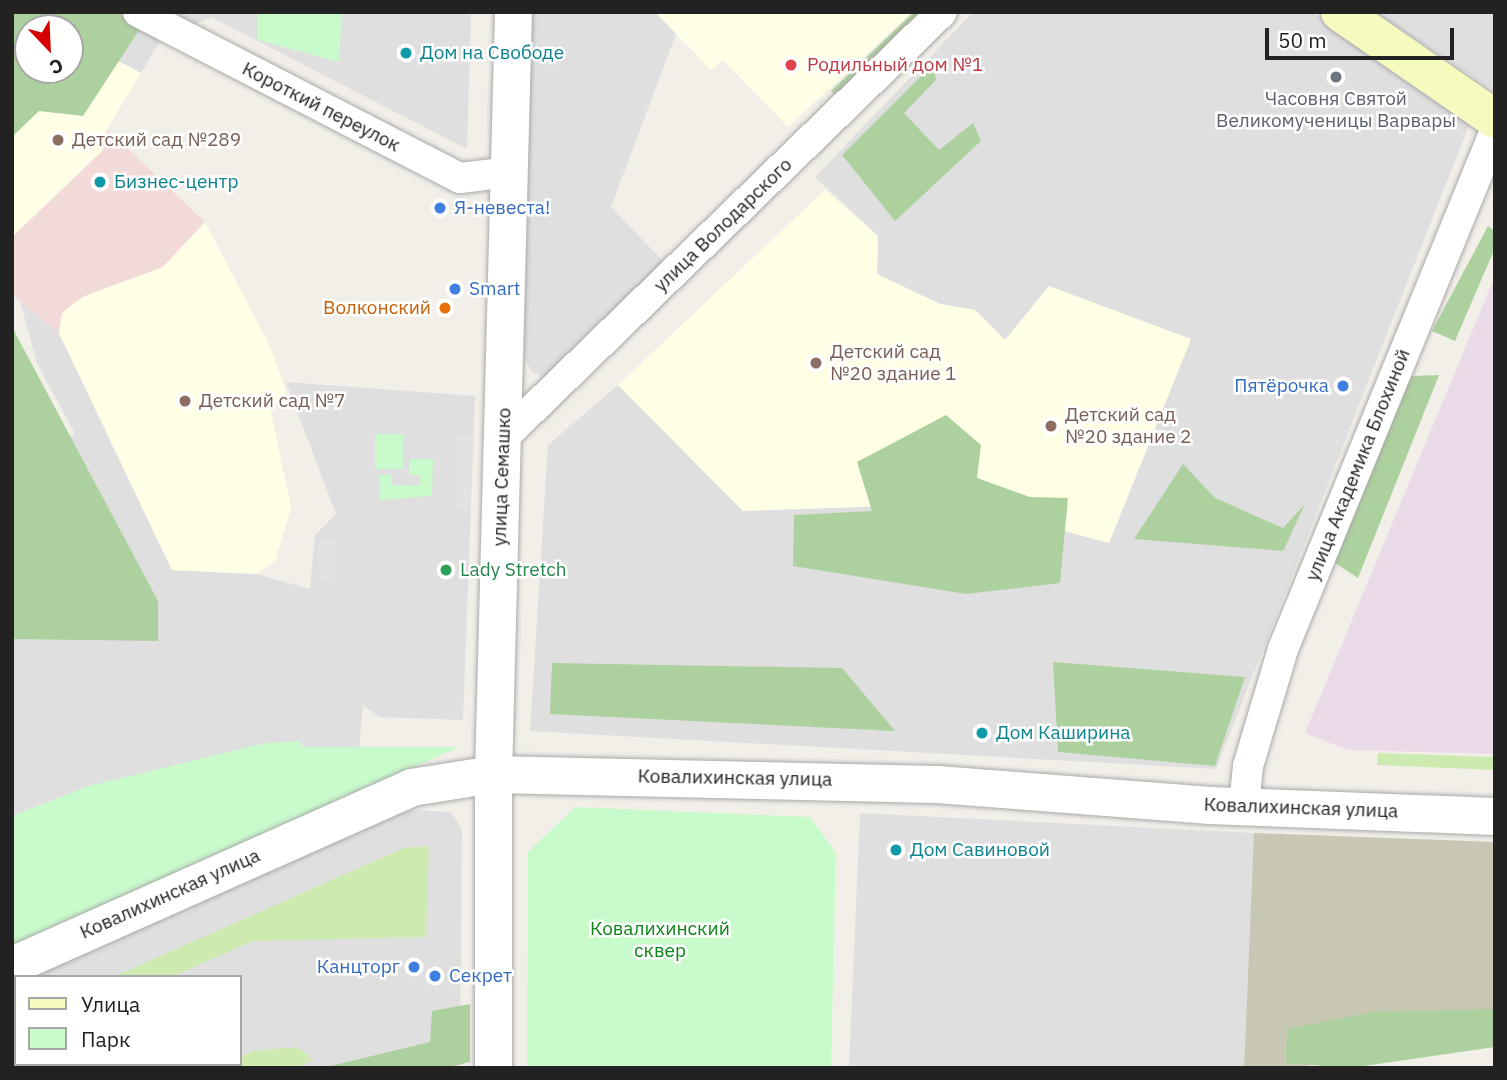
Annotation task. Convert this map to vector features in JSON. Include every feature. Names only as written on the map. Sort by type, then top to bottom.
[{"type":"main road","points":[[1340,12],[1495,119]]},
{"type":"street","name":"Короткий переулок","points":[[138,12],[460,178],[510,172]]},
{"type":"street","name":"улица Семашко","points":[[494,1068],[493,774],[504,437],[513,12]]},
{"type":"street","name":"улица Володарского","points":[[504,437],[942,12]]},
{"type":"street","name":"улица Академика Блохиной","points":[[1244,806],[1248,766],[1283,649],[1495,131]]},
{"type":"street","name":"Ковалихинская улица","points":[[12,965],[411,787],[493,774],[937,784],[1244,806],[1495,816]]},
{"type":"shaded area","points":[[12,12],[471,12],[467,149],[211,17],[160,41],[141,73],[84,43],[84,14]]},
{"type":"shaded area","points":[[531,12],[658,12],[676,34],[611,207],[665,263],[547,378],[532,372],[524,357]]},
{"type":"shaded area","name":"Родильный дом №1","points":[[912,12],[788,127],[723,60],[711,70],[657,14]]},
{"type":"shaded area","points":[[973,12],[1312,12],[1470,123],[1216,769],[530,731],[548,445],[618,385],[743,511],[904,487],[1109,543],[1191,339],[1006,341],[975,310],[940,304],[877,274],[878,236],[815,177]]},
{"type":"shaded area","points":[[1375,12],[1495,12],[1494,91]]},
{"type":"shaded area","name":"Детский сад №289","points":[[84,43],[141,73],[107,129],[102,151],[12,237],[12,66],[14,84],[84,84]]},
{"type":"shaded area","points":[[107,129],[205,222],[163,267],[82,297],[62,313],[59,333],[12,295],[12,237],[102,151]]},
{"type":"shaded area","name":"Детский сад №20 здание 1","points":[[825,190],[878,236],[877,274],[940,304],[975,310],[1005,340],[1049,286],[1191,339],[1109,543],[904,488],[891,506],[743,511],[618,385]]},
{"type":"shaded area","name":"Детский сад №7","points":[[205,222],[270,346],[288,396],[270,407],[291,508],[275,561],[256,574],[172,570],[59,333],[62,313],[83,297],[163,267]]},
{"type":"shaded area","points":[[1495,276],[1495,754],[1348,750],[1305,733]]},
{"type":"shaded area","points":[[20,301],[59,333],[172,570],[256,574],[310,589],[315,535],[336,514],[286,382],[475,396],[463,720],[379,717],[363,705],[359,750],[303,747],[89,786],[12,816],[12,582],[46,449],[75,434],[37,363]]},
{"type":"shaded area","points":[[457,435],[473,436],[470,509],[455,509]]},
{"type":"shaded area","points":[[319,540],[336,541],[334,581],[317,581]]},
{"type":"shaded area","points":[[414,810],[451,812],[462,829],[460,1068],[12,1068],[14,1026],[14,1066],[242,1066],[242,975],[33,975],[379,819]]},
{"type":"shaded area","points":[[860,813],[1254,833],[1244,1068],[849,1068]]},
{"type":"shaded area","points":[[1254,833],[1495,842],[1495,1032],[1295,1068],[1244,1068]]},
{"type":"green space","points":[[12,12],[151,12],[83,116],[39,111],[14,135]]},
{"type":"green space","points":[[258,12],[342,12],[339,62],[258,40]]},
{"type":"green space","points":[[914,12],[932,12],[840,101],[831,91]]},
{"type":"green space","points":[[933,64],[936,80],[904,113],[939,150],[973,123],[981,141],[895,221],[842,155]]},
{"type":"green space","points":[[1488,226],[1495,231],[1495,248],[1455,341],[1432,331]]},
{"type":"green space","points":[[12,327],[158,601],[158,641],[12,639]]},
{"type":"green space","points":[[1439,375],[1358,578],[1332,561],[1411,376]]},
{"type":"green space","points":[[946,415],[981,445],[977,478],[1030,497],[1068,498],[1060,583],[966,594],[793,566],[794,515],[872,511],[857,462]]},
{"type":"green space","points":[[375,434],[403,434],[403,469],[375,469]]},
{"type":"green space","points":[[410,459],[433,459],[432,496],[379,500],[380,475],[391,475],[391,485],[420,486],[420,475],[409,475]]},
{"type":"green space","points":[[1183,464],[1215,498],[1283,528],[1305,504],[1283,551],[1134,539]]},
{"type":"green space","points":[[1053,662],[1245,677],[1215,766],[1058,752]]},
{"type":"green space","points":[[552,663],[842,668],[895,731],[550,714]]},
{"type":"green space","points":[[300,741],[303,747],[459,747],[12,947],[12,816],[89,786],[265,743]]},
{"type":"green space","points":[[1378,753],[1495,757],[1495,770],[1377,765]]},
{"type":"green space","name":"Ковалихинский сквер","points":[[575,807],[810,817],[836,853],[831,1068],[527,1068],[528,852]]},
{"type":"green space","points":[[429,846],[426,937],[252,941],[176,975],[118,975],[404,848]]},
{"type":"green space","points":[[470,1004],[470,1062],[445,1068],[322,1068],[430,1042],[432,1011]]},
{"type":"green space","points":[[1495,1009],[1495,1047],[1350,1068],[1286,1063],[1287,1029],[1373,1012]]},
{"type":"green space","points":[[298,1047],[313,1060],[296,1068],[215,1068],[242,1066],[242,1056],[253,1051]]},
{"type":"place","name":"Дом на Свободе","points":[[406,53]]},
{"type":"place","name":"Родильный дом №1","points":[[791,65]]},
{"type":"place","name":"Часовня Святой Великомученицы Варвары","points":[[1336,77]]},
{"type":"place","name":"Детский сад №289","points":[[58,140]]},
{"type":"place","name":"Бизнес-центр","points":[[100,182]]},
{"type":"place","name":"Я-невеста!","points":[[440,208]]},
{"type":"place","name":"Smart","points":[[455,289]]},
{"type":"place","name":"Волконский","points":[[445,308]]},
{"type":"place","name":"Детский сад №20 здание 1","points":[[816,363]]},
{"type":"place","name":"Пятёрочка","points":[[1343,386]]},
{"type":"place","name":"Детский сад №7","points":[[185,401]]},
{"type":"place","name":"Детский сад №20 здание 2","points":[[1051,426]]},
{"type":"place","name":"Lady Stretch","points":[[446,570]]},
{"type":"place","name":"Дом Каширина","points":[[982,733]]},
{"type":"place","name":"Дом Савиновой","points":[[896,850]]},
{"type":"place","name":"Канцторг","points":[[414,967]]},
{"type":"place","name":"Секрет","points":[[435,976]]}]
